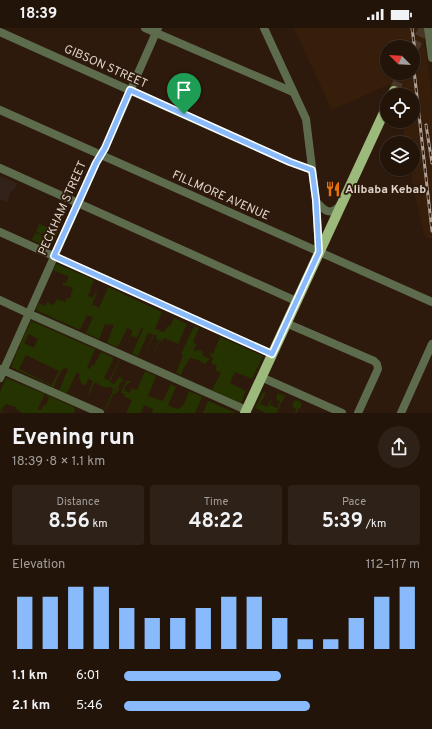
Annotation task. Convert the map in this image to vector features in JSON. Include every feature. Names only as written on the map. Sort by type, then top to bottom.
[{"type":"main road","points":[[245,412],[380,121]]},
{"type":"street","points":[[145,28],[157,30],[293,92]]},
{"type":"street","points":[[264,28],[306,119],[316,200],[319,252]]},
{"type":"street","points":[[428,28],[432,58]]},
{"type":"street","name":"PECKHAM STREET","points":[[1,372],[96,163],[105,148],[157,30]]},
{"type":"street","name":"GIBSON STREET","points":[[0,32],[283,159],[312,170]]},
{"type":"street","name":"FILLMORE AVENUE","points":[[0,110],[432,302]]},
{"type":"street","points":[[0,168],[296,302]]},
{"type":"street","points":[[316,200],[323,210],[331,212],[335,210],[344,200]]},
{"type":"street","points":[[0,232],[272,354]]},
{"type":"street","points":[[0,300],[245,412]]},
{"type":"street","points":[[286,323],[376,363],[378,369],[358,413]]},
{"type":"street","points":[[401,413],[432,344]]},
{"type":"street","points":[[1,372],[100,413]]},
{"type":"street","points":[[261,377],[342,413]]},
{"type":"shaded area","points":[[294,28],[425,28],[424,44],[432,96],[432,239],[425,237],[411,176],[420,176],[420,136],[405,136],[403,128],[420,128],[420,88],[391,88],[390,84],[332,110]]},
{"type":"shaded area","points":[[0,176],[17,183],[7,202],[0,199]]},
{"type":"green space","points":[[39,224],[58,232],[50,249],[32,240],[35,233],[41,235],[42,240],[47,238],[45,232],[41,234],[36,232]]},
{"type":"green space","points":[[56,264],[94,280],[88,296],[93,298],[96,292],[97,293],[92,305],[98,308],[108,287],[162,312],[155,329],[164,332],[168,326],[170,326],[174,318],[187,324],[178,344],[164,338],[162,342],[160,340],[150,361],[159,340],[156,339],[157,335],[154,335],[144,358],[153,335],[148,333],[138,356],[132,354],[143,329],[141,328],[137,338],[131,336],[124,352],[132,330],[127,328],[118,347],[107,343],[114,325],[105,324],[99,339],[86,333],[93,317],[87,315],[80,330],[36,310],[39,303],[45,306],[47,302],[49,302],[50,304],[54,305],[57,299],[65,302],[67,298],[71,298],[71,293],[73,290],[71,287],[63,285],[63,282],[66,283],[69,277],[53,270]]},
{"type":"green space","points":[[31,321],[95,349],[87,368],[90,369],[92,365],[94,366],[101,352],[114,358],[104,378],[109,381],[120,360],[110,382],[113,384],[115,383],[122,373],[120,378],[124,380],[120,383],[118,388],[122,390],[119,389],[116,394],[114,393],[116,388],[105,410],[113,387],[108,388],[95,382],[86,401],[93,381],[88,379],[86,385],[84,385],[81,383],[79,377],[80,374],[77,372],[67,393],[65,392],[65,394],[59,391],[68,369],[64,368],[61,371],[53,388],[51,388],[52,386],[11,367],[18,349],[20,348],[20,344]],"holes":[[[29,334],[38,339],[34,348],[24,343]],[[26,355],[59,371],[52,385],[19,369]]]},
{"type":"green space","points":[[194,326],[199,328],[193,342],[197,345],[194,350],[203,352],[203,356],[210,359],[205,365],[199,360],[190,358],[181,375],[176,373],[183,356],[181,354]]},
{"type":"green space","points":[[220,337],[263,356],[252,379],[235,372],[230,383],[246,391],[241,403],[212,390],[221,373],[215,370],[217,366],[211,363],[213,358],[210,356],[211,353],[213,354]]},
{"type":"green space","points":[[145,371],[156,376],[148,396],[163,401],[171,384],[176,387],[168,405],[176,409],[180,408],[184,404],[189,391],[202,397],[195,413],[152,413],[153,409],[144,405],[141,413],[126,413],[132,400],[124,396],[125,394],[121,393],[127,380],[131,382],[126,385],[124,390],[129,393],[132,388],[137,390]]},
{"type":"green space","points":[[6,378],[45,394],[38,408],[39,410],[46,405],[49,398],[46,396],[47,395],[74,407],[75,410],[74,413],[21,413],[16,409],[16,407],[6,404],[0,411],[0,392]]},
{"type":"green space","points":[[263,392],[266,393],[260,404],[267,407],[272,398],[270,405],[277,408],[280,401],[277,400],[276,397],[278,393],[285,396],[277,413],[266,413],[255,408]]},
{"type":"green space","points":[[295,400],[302,403],[300,409],[297,408],[297,413],[295,413],[296,409],[292,405]]},
{"type":"green space","points":[[208,401],[236,413],[203,413]]},
{"type":"tunnel","points":[[418,40],[424,28]]},
{"type":"tunnel","points":[[395,88],[399,80]]},
{"type":"railway","points":[[412,28],[414,40]]},
{"type":"railway","points":[[415,80],[432,231]]},
{"type":"railway","points":[[426,125],[432,163]]},
{"type":"place","name":"Alibaba Kebab","points":[[333,189]]},
{"type":"route","points":[[130,90],[184,114],[290,162],[312,170],[316,200],[319,252],[272,354],[54,256],[96,163],[105,148],[130,90]]}]
